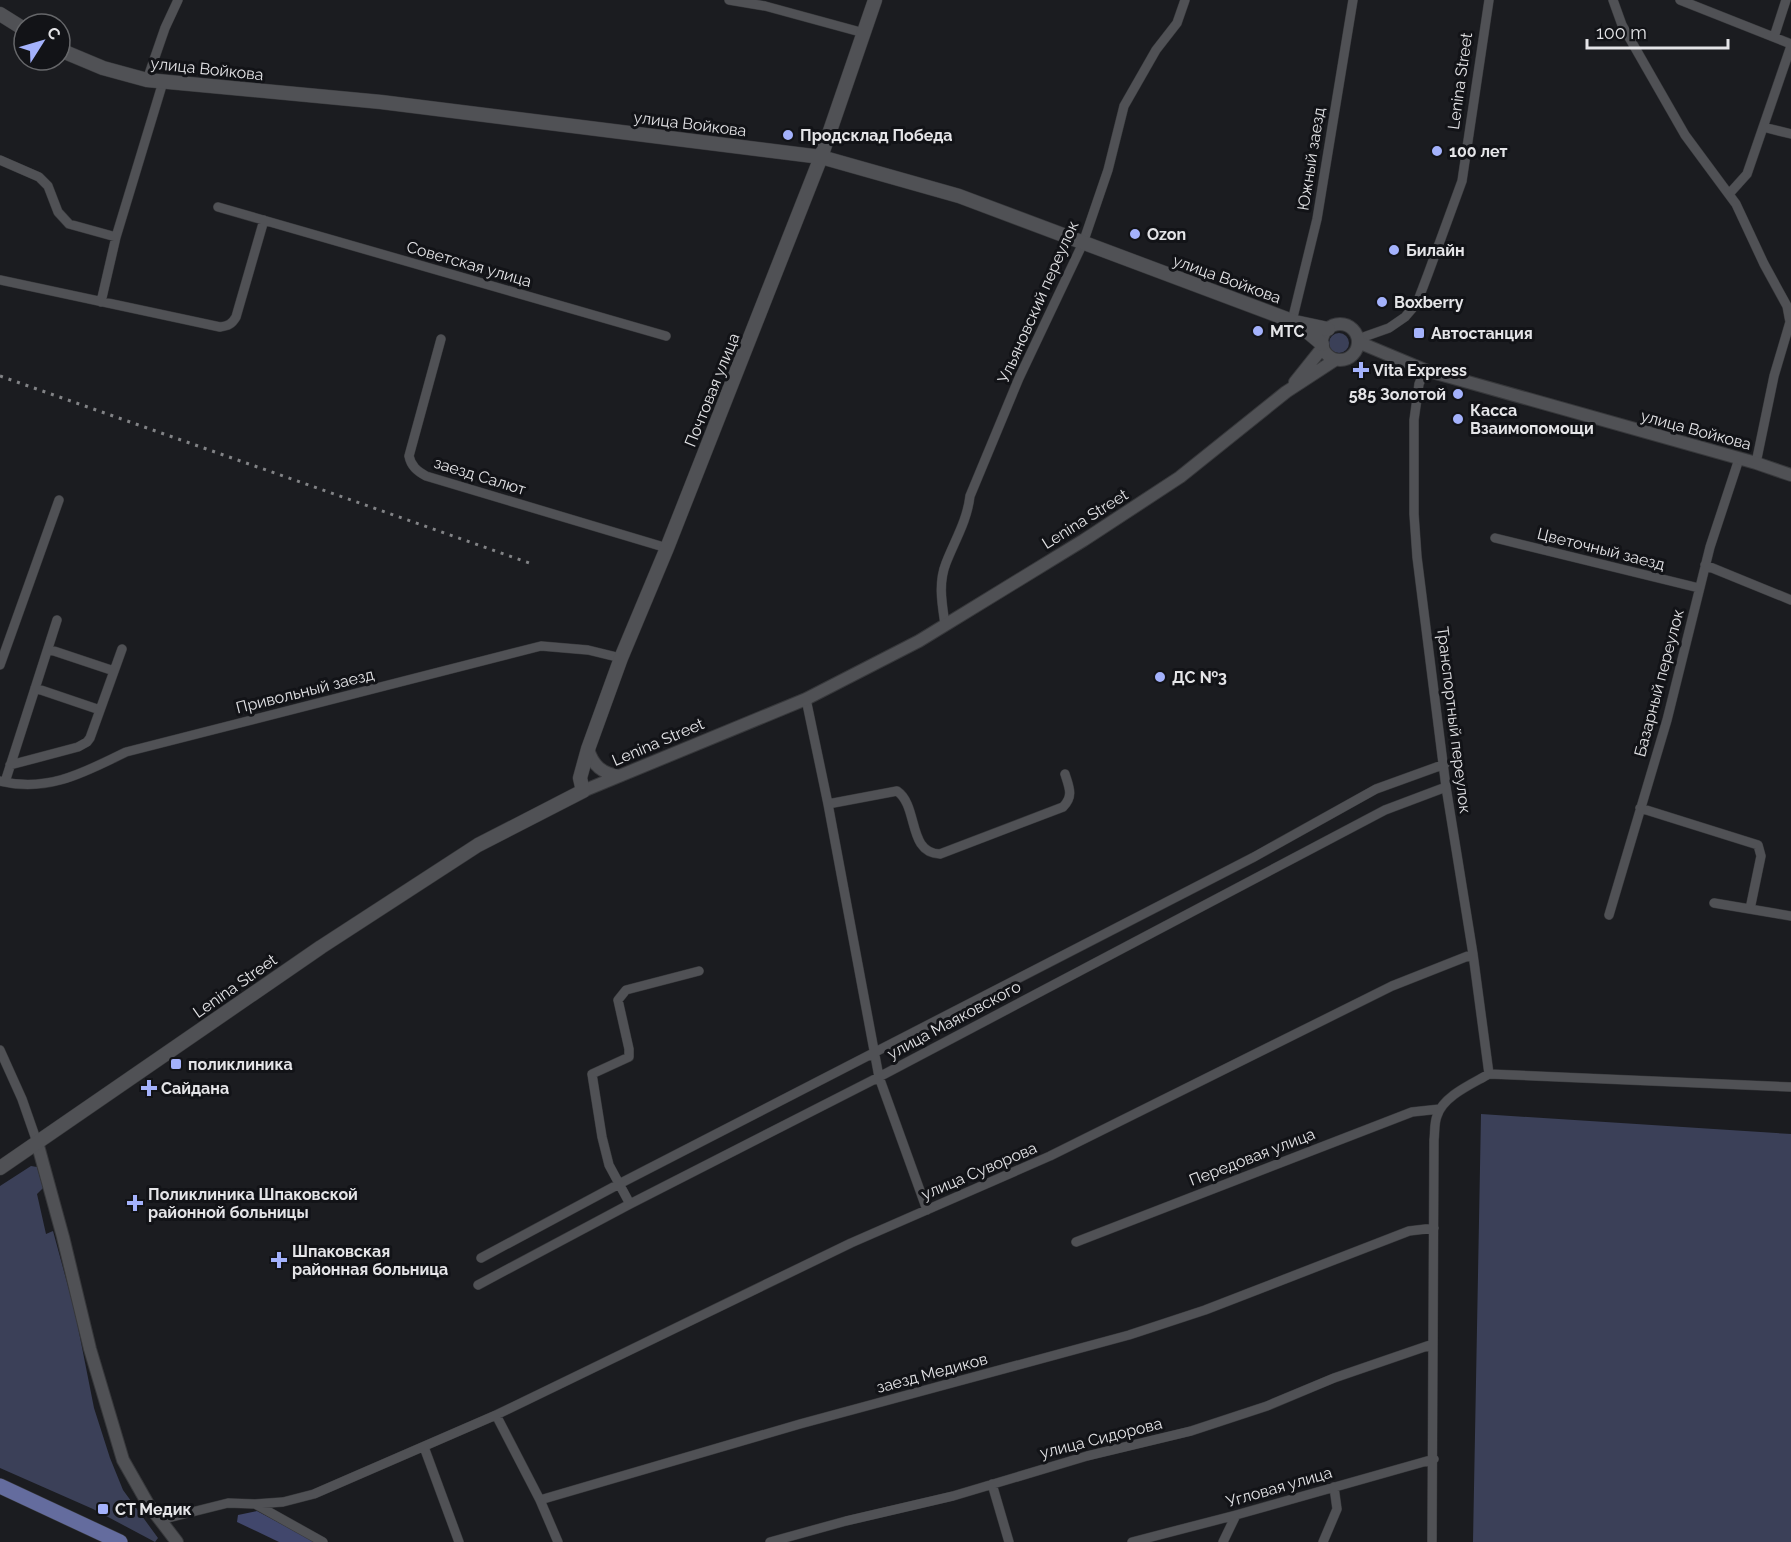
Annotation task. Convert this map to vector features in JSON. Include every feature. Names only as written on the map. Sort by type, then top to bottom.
[{"type":"main road","name":"Почтовая улица","points":[[584,791],[580,778],[588,749],[621,658],[667,548],[821,157],[875,0]]},
{"type":"main road","name":"улица Войкова","points":[[72,55],[103,68],[147,80],[381,102],[821,157],[959,196],[1294,321],[1328,329]]},
{"type":"main road","name":"улица Войкова","points":[[1294,321],[1322,346]]},
{"type":"main road","name":"Lenina Street","points":[[0,1168],[321,947],[478,845],[584,791]]},
{"type":"main road","points":[[0,1486],[120,1542]]},
{"type":"street","points":[[147,80],[177,0]]},
{"type":"street","points":[[729,0],[765,6],[864,33]]},
{"type":"street","name":"Ульяновский переулок","points":[[945,624],[940,595],[945,565],[968,513],[970,496],[1019,378],[1083,243],[1108,170],[1124,106],[1156,50],[1177,23],[1185,0]]},
{"type":"street","name":"Южный заезд","points":[[1294,321],[1317,219],[1353,0]]},
{"type":"street","name":"Lenina Street","points":[[1358,341],[1389,328],[1405,317],[1417,303],[1462,181],[1489,0]]},
{"type":"street","points":[[1613,0],[1622,25],[1685,135],[1736,204],[1787,306],[1790,322],[1774,376],[1756,463]]},
{"type":"street","points":[[1680,0],[1791,45],[1747,174],[1729,194]]},
{"type":"street","points":[[1774,37],[1786,0]]},
{"type":"street","points":[[101,302],[116,237],[162,82]]},
{"type":"street","points":[[1763,127],[1791,134]]},
{"type":"street","points":[[0,160],[39,177],[48,186],[58,212],[69,224],[116,237]]},
{"type":"street","name":"Советская улица","points":[[218,207],[666,336]]},
{"type":"street","points":[[0,280],[220,327],[226,326],[233,323],[236,317],[264,220]]},
{"type":"street","points":[[1333,325],[1344,325],[1354,332],[1358,341],[1352,355],[1341,360],[1335,360],[1327,355],[1322,346],[1322,337],[1333,325]]},
{"type":"street","name":"заезд Салют","points":[[441,339],[409,456],[416,471],[426,476],[667,548]]},
{"type":"street","name":"улица Войкова","points":[[1358,341],[1425,370],[1756,463],[1791,475]]},
{"type":"street","points":[[1286,392],[1322,346]]},
{"type":"street","name":"улица Войкова","points":[[1352,355],[1387,354]]},
{"type":"street","name":"Lenina Street","points":[[584,791],[806,699],[919,641],[1084,540],[1180,477],[1286,392],[1335,360]]},
{"type":"street","name":"Транспортный переулок","points":[[1425,370],[1419,384],[1414,420],[1414,514],[1446,787],[1490,1074]]},
{"type":"street","name":"Базарный переулок","points":[[1609,915],[1666,720],[1705,565],[1739,459]]},
{"type":"street","points":[[0,665],[59,500]]},
{"type":"street","name":"Цветочный заезд","points":[[1495,538],[1699,588]]},
{"type":"street","points":[[1705,565],[1791,600]]},
{"type":"street","points":[[2,782],[10,765],[57,620]]},
{"type":"street","name":"Привольный заезд","points":[[2,782],[40,784],[74,777],[126,752],[541,646],[588,650],[621,658]]},
{"type":"street","points":[[48,648],[114,671]]},
{"type":"street","points":[[10,765],[78,747],[87,742],[122,649]]},
{"type":"street","points":[[35,688],[100,710]]},
{"type":"street","points":[[806,699],[879,1077],[927,1210]]},
{"type":"street","points":[[588,749],[596,767],[619,776]]},
{"type":"street","name":"улица Маяковского","points":[[481,1258],[619,1184],[1244,863],[1376,789],[1445,764]]},
{"type":"street","points":[[828,804],[897,791],[906,801],[924,849],[931,854],[940,854],[1063,807],[1069,801],[1071,792],[1065,774]]},
{"type":"street","name":"улица Маяковского","points":[[478,1284],[630,1203],[879,1077],[1385,810],[1446,787]]},
{"type":"street","points":[[1640,808],[1758,845],[1761,856],[1749,909]]},
{"type":"street","points":[[1714,903],[1791,916]]},
{"type":"street","name":"улица Суворова","points":[[160,1520],[228,1503],[283,1502],[314,1494],[424,1447],[851,1243],[1050,1156],[1392,986],[1473,954]]},
{"type":"street","points":[[630,1203],[609,1165],[592,1074],[629,1057],[618,1000],[620,995],[627,990],[699,971]]},
{"type":"street","points":[[0,1050],[22,1099],[37,1142],[90,1349],[123,1460],[168,1537],[177,1542]]},
{"type":"street","points":[[1432,1542],[1434,1140],[1436,1118],[1440,1109],[1449,1099],[1490,1074],[1791,1087]]},
{"type":"street","name":"Передовая улица","points":[[1076,1242],[1401,1116],[1412,1112],[1440,1109]]},
{"type":"street","name":"заезд Медиков","points":[[540,1500],[789,1427],[1129,1335],[1205,1310],[1409,1231],[1434,1228]]},
{"type":"street","name":"улица Сидорова","points":[[770,1542],[846,1521],[953,1496],[1087,1456],[1191,1431],[1267,1406],[1334,1378],[1433,1344]]},
{"type":"street","points":[[496,1414],[540,1500],[558,1542]]},
{"type":"street","points":[[424,1447],[459,1542]]},
{"type":"street","name":"Угловая улица","points":[[1132,1542],[1434,1459]]},
{"type":"street","points":[[992,1484],[1009,1542]]},
{"type":"street","points":[[1323,1542],[1337,1509],[1334,1487]]},
{"type":"street","points":[[255,1504],[323,1542]]},
{"type":"street","points":[[1223,1542],[1236,1515]]},
{"type":"shaded area","points":[[1339,333],[1346,336],[1349,343],[1346,350],[1339,353],[1332,350],[1329,343],[1332,336]]},
{"type":"shaded area","points":[[1481,1114],[1791,1134],[1791,1542],[1473,1542]]},
{"type":"shaded area","points":[[31,1166],[37,1167],[43,1188],[37,1194],[46,1234],[53,1231],[75,1312],[94,1408],[110,1458],[123,1490],[158,1538],[155,1542],[93,1509],[0,1468],[0,1186]]},
{"type":"shaded area","points":[[257,1511],[316,1542],[279,1542],[237,1522],[238,1515]]},
{"type":"railway","points":[[0,376],[532,564]]},
{"type":"place","name":"Продсклад Победа","points":[[788,135]]},
{"type":"place","name":"100 лет","points":[[1437,151]]},
{"type":"place","name":"Ozon","points":[[1135,234]]},
{"type":"place","name":"Билайн","points":[[1394,250]]},
{"type":"place","name":"Boxberry","points":[[1382,302]]},
{"type":"place","name":"МТС","points":[[1258,331]]},
{"type":"place","name":"Автостанция","points":[[1419,333]]},
{"type":"place","name":"Vita Express","points":[[1361,370]]},
{"type":"place","name":"585 Золотой","points":[[1458,394]]},
{"type":"place","name":"Касса Взаимопомощи","points":[[1458,419]]},
{"type":"place","name":"ДС №3","points":[[1160,677]]},
{"type":"place","name":"поликлиника","points":[[176,1064]]},
{"type":"place","name":"Сайдана","points":[[149,1088]]},
{"type":"place","name":"Поликлиника Шпаковской районной больницы","points":[[135,1203]]},
{"type":"place","name":"Шпаковская районная больница","points":[[279,1260]]},
{"type":"place","name":"СТ Медик","points":[[103,1509]]}]
